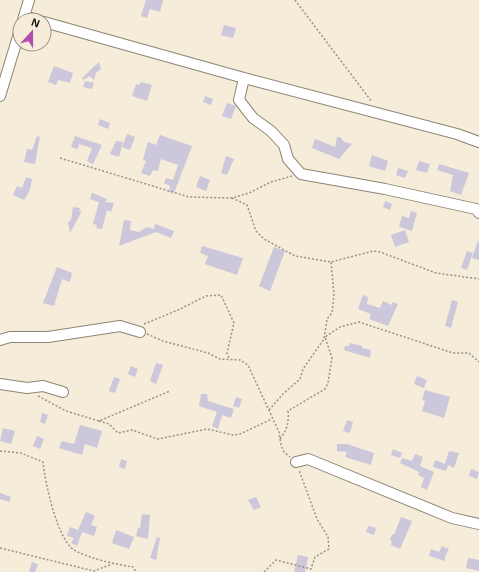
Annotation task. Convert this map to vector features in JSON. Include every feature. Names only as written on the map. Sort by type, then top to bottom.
[{"type":"street","points":[[26,12],[29,0]]},
{"type":"street","points":[[52,24],[244,78],[457,134],[479,142]]},
{"type":"street","points":[[0,96],[13,52]]},
{"type":"street","points":[[244,78],[239,100],[253,118],[271,131],[284,144],[288,159],[301,174],[385,189],[476,209],[479,213]]},
{"type":"street","points":[[0,340],[10,337],[48,337],[120,326],[136,331]]},
{"type":"street","points":[[0,384],[27,388],[43,386],[63,392]]},
{"type":"street","points":[[296,462],[308,459],[452,518],[479,524]]},
{"type":"path","points":[[295,0],[373,103]]},
{"type":"path","points":[[60,158],[189,197],[232,198],[249,193],[271,182],[301,174]]},
{"type":"path","points":[[232,198],[247,206],[256,231],[264,239],[295,256],[331,262],[373,251],[380,252],[436,273],[479,279]]},
{"type":"path","points":[[269,410],[284,393],[300,379],[303,369],[324,339],[327,319],[332,313],[334,295],[331,262]]},
{"type":"path","points":[[136,331],[154,319],[178,310],[206,296],[220,295],[234,323],[227,353],[230,359]]},
{"type":"path","points":[[280,439],[285,432],[288,422],[288,412],[325,389],[328,383],[332,358],[325,337],[340,326],[359,322],[453,353],[469,353],[479,362]]},
{"type":"path","points":[[136,331],[208,353],[226,361],[230,359],[240,360],[248,365],[279,432],[284,452],[296,462],[317,519],[328,537],[329,549],[315,557],[311,569],[276,560],[264,572]]},
{"type":"path","points":[[27,388],[50,403],[109,424],[118,433],[132,430],[158,438],[207,429],[233,435],[240,434],[272,419]]},
{"type":"path","points":[[99,421],[170,391]]},
{"type":"path","points":[[0,451],[21,453],[43,462],[48,496],[64,536],[73,549],[113,564],[133,567],[136,572]]},
{"type":"path","points":[[0,548],[94,571],[113,564]]},
{"type":"building","points":[[146,0],[163,0],[160,12],[150,9],[147,18],[141,16]]},
{"type":"building","points":[[224,25],[236,28],[233,38],[221,35]]},
{"type":"building","points":[[99,62],[101,69],[96,73],[94,80],[90,76],[83,80],[82,78]]},
{"type":"building","points":[[54,66],[73,73],[70,83],[58,80],[56,85],[48,82]]},
{"type":"building","points":[[85,81],[94,83],[92,89],[83,87]]},
{"type":"building","points":[[141,82],[152,85],[147,101],[132,96],[136,84],[139,85]]},
{"type":"building","points":[[205,96],[213,99],[211,105],[203,102]]},
{"type":"building","points":[[227,103],[236,106],[231,119],[222,116]]},
{"type":"building","points":[[100,119],[110,123],[108,129],[98,125]]},
{"type":"building","points":[[127,134],[135,137],[130,150],[122,147]]},
{"type":"building","points":[[160,135],[192,146],[174,193],[169,192],[170,186],[164,183],[166,178],[173,180],[178,165],[161,159],[158,171],[153,170],[150,176],[141,173],[146,161],[143,160],[148,142],[156,145]]},
{"type":"building","points":[[37,136],[40,137],[35,164],[24,162],[27,149],[32,150]]},
{"type":"building","points":[[75,136],[102,145],[93,164],[87,161],[92,148],[79,144],[78,149],[71,147]]},
{"type":"building","points":[[337,137],[340,137],[344,142],[352,144],[339,159],[312,148],[315,139],[335,147]]},
{"type":"building","points":[[116,141],[123,142],[119,157],[110,154]]},
{"type":"building","points":[[372,155],[388,161],[385,171],[369,166]]},
{"type":"building","points":[[226,156],[234,159],[227,175],[221,173]]},
{"type":"building","points":[[419,161],[430,164],[427,173],[416,170]]},
{"type":"building","points":[[439,164],[469,173],[461,195],[450,191],[453,175],[437,170]]},
{"type":"building","points":[[398,168],[408,171],[405,178],[396,175]]},
{"type":"building","points":[[200,176],[210,180],[206,191],[196,187]]},
{"type":"building","points":[[26,177],[32,179],[30,190],[24,200],[13,195],[17,186],[22,188]]},
{"type":"building","points":[[92,193],[107,199],[105,202],[114,203],[111,212],[107,210],[102,229],[96,228],[97,225],[93,224],[99,202],[90,199]]},
{"type":"building","points":[[385,201],[392,204],[390,210],[383,207]]},
{"type":"building","points":[[73,207],[80,208],[79,212],[82,211],[70,233],[68,222],[71,220]]},
{"type":"building","points":[[411,211],[417,213],[412,231],[399,227],[402,216],[409,218]]},
{"type":"building","points":[[124,220],[131,221],[130,230],[139,232],[147,227],[154,229],[155,224],[174,231],[171,238],[156,232],[119,246]]},
{"type":"building","points":[[405,230],[409,242],[395,247],[391,235]]},
{"type":"building","points":[[479,241],[479,260],[472,258]]},
{"type":"building","points":[[202,246],[243,258],[237,275],[205,264],[208,256],[200,253]]},
{"type":"building","points":[[274,247],[285,251],[270,291],[259,286]]},
{"type":"building","points":[[467,251],[473,253],[467,270],[461,268]]},
{"type":"building","points":[[57,267],[72,273],[70,282],[62,279],[54,306],[43,303]]},
{"type":"building","points":[[363,295],[368,297],[367,304],[380,308],[383,301],[392,305],[392,302],[398,304],[388,326],[369,319],[371,314],[358,309]]},
{"type":"building","points":[[452,300],[458,302],[451,328],[445,326]]},
{"type":"building","points":[[350,343],[371,350],[370,358],[344,350],[345,346],[349,346]]},
{"type":"building","points":[[156,363],[163,365],[156,384],[150,381]]},
{"type":"building","points":[[131,366],[138,369],[135,377],[128,374]]},
{"type":"building","points":[[417,376],[427,380],[424,388],[414,384]]},
{"type":"building","points":[[114,377],[120,379],[115,393],[109,391]]},
{"type":"building","points":[[425,390],[450,397],[444,418],[422,411],[425,401],[422,400]]},
{"type":"building","points":[[201,394],[207,394],[208,401],[234,409],[231,418],[222,415],[218,429],[212,426],[217,412],[199,406]]},
{"type":"building","points":[[236,397],[242,399],[239,408],[233,406]]},
{"type":"building","points":[[42,413],[48,415],[45,424],[40,422]]},
{"type":"building","points":[[347,420],[353,422],[350,433],[343,431]]},
{"type":"building","points":[[80,425],[102,431],[97,448],[85,444],[82,455],[59,448],[62,441],[74,444]]},
{"type":"building","points":[[3,428],[15,431],[11,444],[0,441]]},
{"type":"building","points":[[37,436],[44,439],[40,449],[33,446]]},
{"type":"building","points":[[337,444],[347,444],[374,453],[371,465],[345,457],[347,452],[337,451]]},
{"type":"building","points":[[393,449],[402,453],[400,458],[391,455]]},
{"type":"building","points":[[449,451],[459,453],[454,468],[448,465],[446,471],[433,467],[435,460],[445,464]]},
{"type":"building","points":[[415,454],[423,457],[420,466],[434,472],[427,490],[421,487],[424,478],[418,475],[419,472],[400,463],[402,458],[412,461]]},
{"type":"building","points":[[121,459],[127,461],[125,469],[119,467]]},
{"type":"building","points":[[471,469],[479,472],[477,479],[469,476]]},
{"type":"building","points":[[0,493],[11,497],[9,502],[0,499]]},
{"type":"building","points":[[256,497],[261,507],[254,510],[248,500]]},
{"type":"building","points":[[86,512],[95,516],[91,525],[97,527],[94,536],[82,532],[77,546],[71,543],[74,538],[67,536],[70,527],[78,530]]},
{"type":"building","points":[[142,514],[150,515],[148,539],[136,536],[138,528],[140,528]]},
{"type":"building","points":[[401,517],[412,521],[400,549],[391,545],[392,541],[390,540],[392,534],[394,535]]},
{"type":"building","points":[[368,526],[376,528],[374,535],[366,532]]},
{"type":"building","points":[[116,530],[134,537],[129,549],[112,543]]},
{"type":"building","points":[[157,537],[160,538],[156,560],[150,558]]},
{"type":"building","points":[[442,546],[449,549],[445,557],[445,561],[429,556],[431,549],[439,552]]},
{"type":"building","points":[[298,555],[308,557],[305,572],[294,572]]},
{"type":"building","points":[[468,558],[479,560],[479,571],[466,568]]},
{"type":"building","points":[[32,562],[38,564],[35,572],[29,572]]}]
